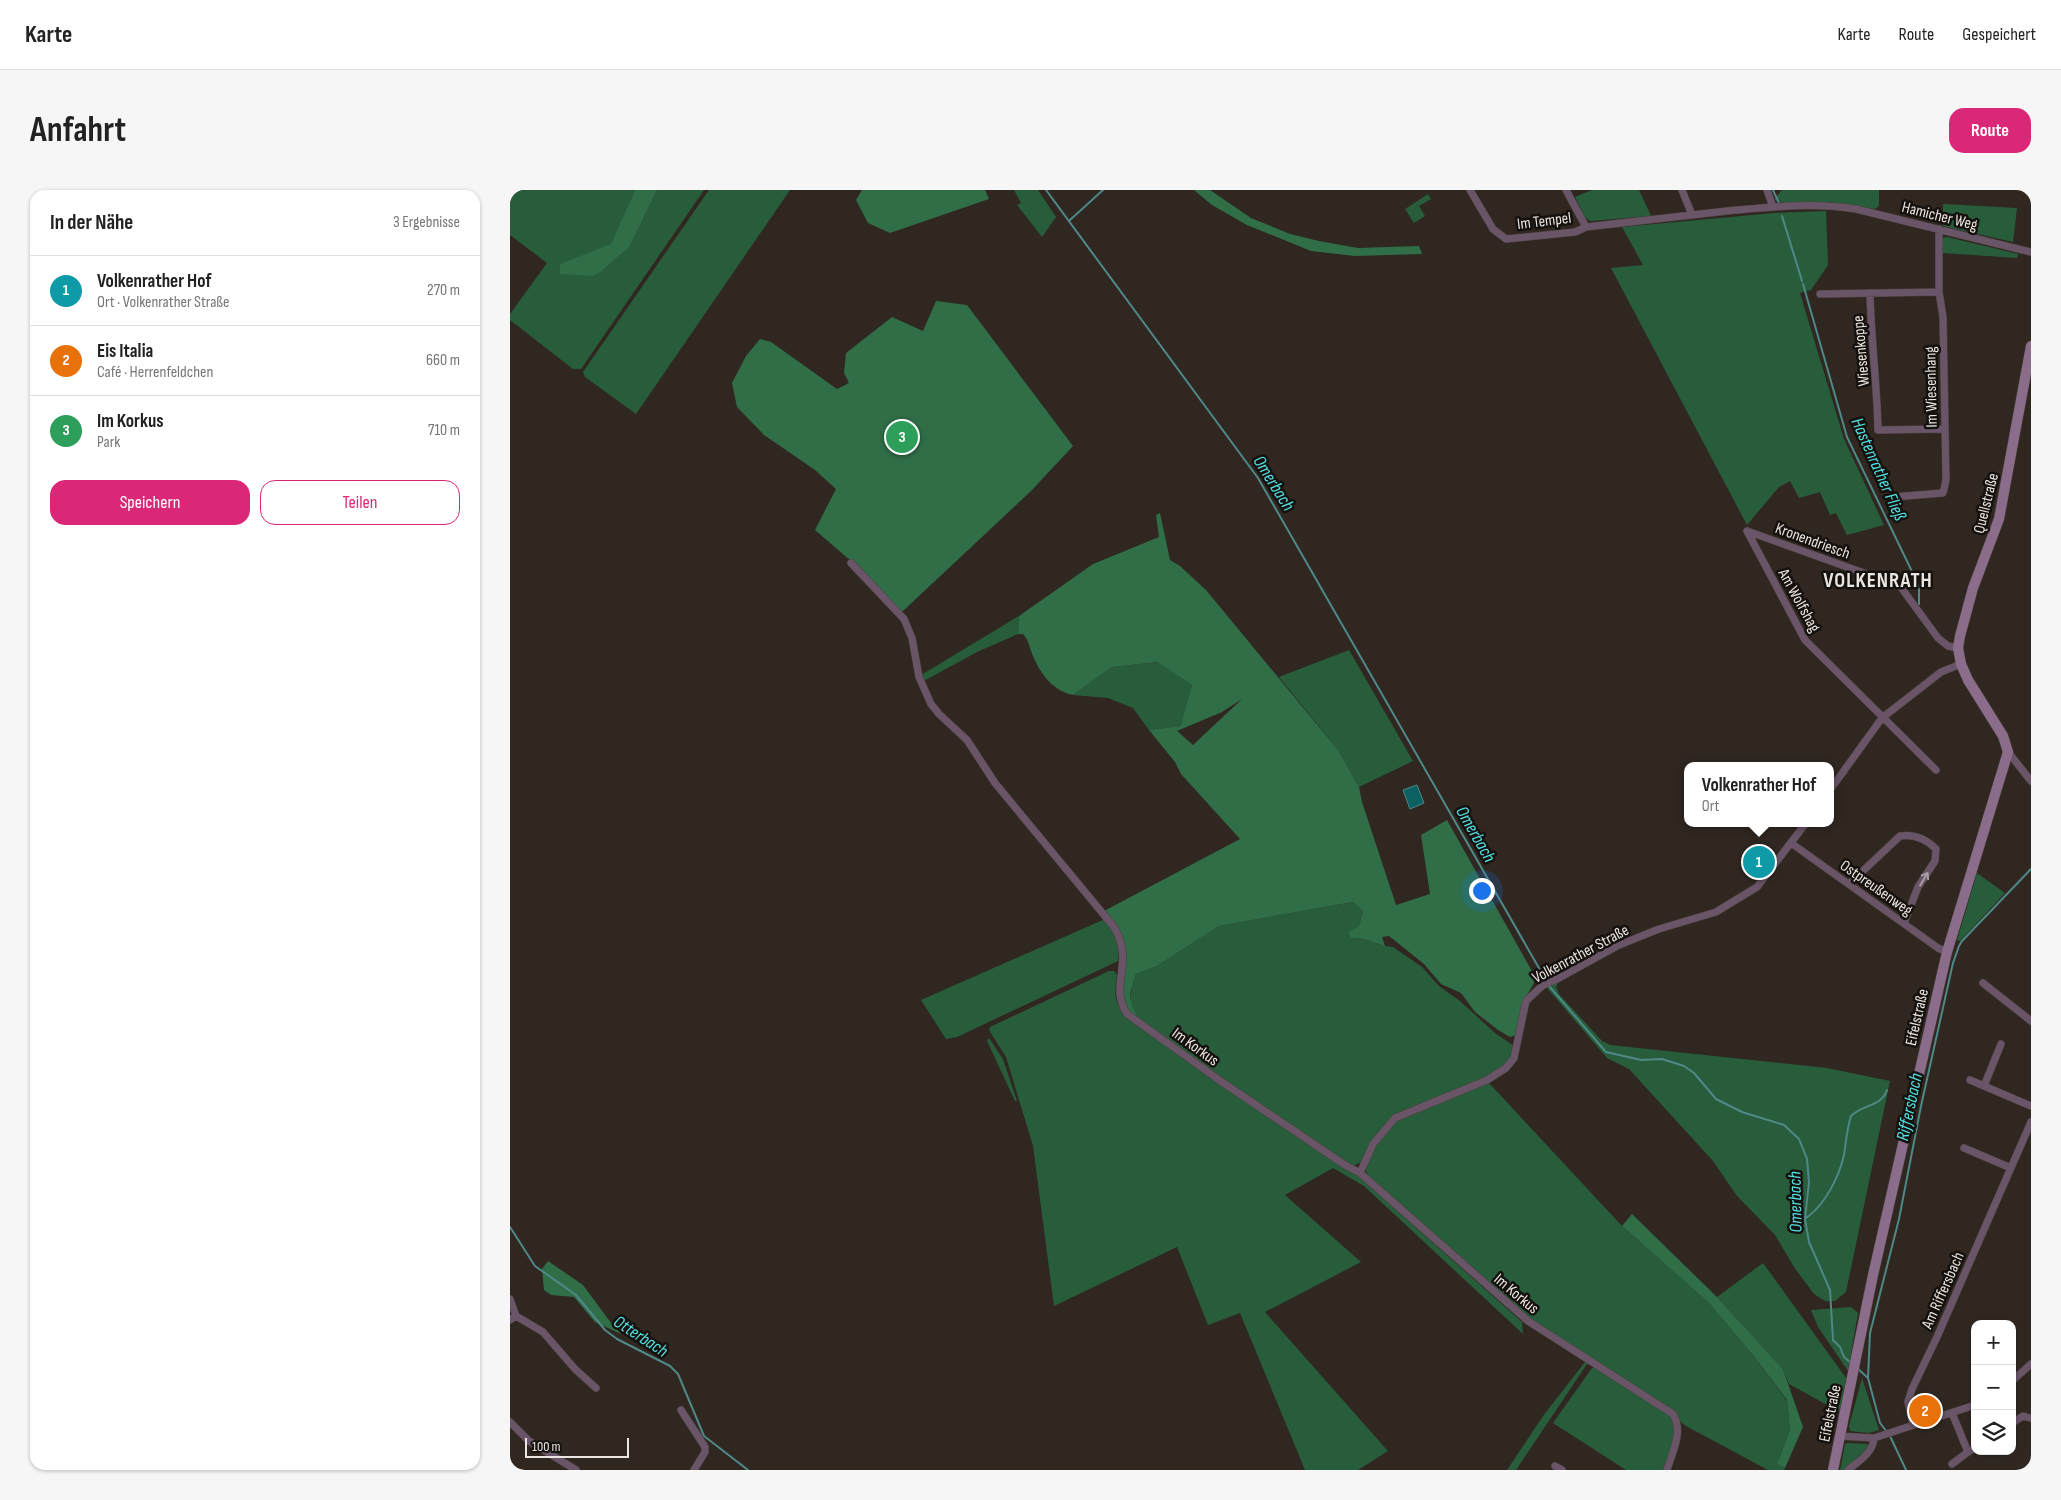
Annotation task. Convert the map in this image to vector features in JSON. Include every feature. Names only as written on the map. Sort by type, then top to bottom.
[{"type":"main road","name":"Quellstraße","points":[[1960,664],[1958,648],[1960,636],[1973,588],[1999,519],[2031,346]]},
{"type":"main road","points":[[1960,664],[1977,696],[2003,736],[2008,752]]},
{"type":"main road","name":"Eifelstraße","points":[[1833,1470],[1856,1358],[1947,952],[2008,752]]},
{"type":"street","name":"Im Tempel","points":[[1470,190],[1493,230],[1506,239],[1575,232],[1586,227]]},
{"type":"street","points":[[1566,190],[1586,227]]},
{"type":"street","points":[[1682,190],[1692,215]]},
{"type":"street","points":[[1767,190],[1773,207]]},
{"type":"street","name":"Hamicher Weg","points":[[1586,227],[1773,207],[1828,205],[1856,209],[2031,252]]},
{"type":"street","name":"Im Wiesenhang","points":[[1893,497],[1943,493],[1946,480],[1943,317],[1939,292],[1939,229]]},
{"type":"street","name":"Wiesenkoppe","points":[[1820,294],[1939,292]]},
{"type":"street","name":"Wiesenkoppe","points":[[1870,293],[1871,337],[1877,380],[1878,430],[1945,429]]},
{"type":"street","name":"Kronendriesch","points":[[1747,531],[1900,586],[1938,638],[1948,646],[1958,648]]},
{"type":"street","name":"Am Wolfshag","points":[[1747,531],[1805,640],[1882,718]]},
{"type":"street","name":"Im Korkus","points":[[851,563],[904,619],[912,638],[919,677],[931,704],[939,714],[968,740],[983,766],[1017,810],[1114,927],[1122,949],[1120,996],[1127,1014],[1230,1087],[1345,1165],[1360,1173],[1528,1321],[1674,1414],[1677,1420],[1678,1431],[1667,1470]]},
{"type":"street","points":[[1834,784],[1882,718],[1941,672],[1960,664]]},
{"type":"street","points":[[1882,718],[1936,770]]},
{"type":"street","points":[[2008,752],[2031,781]]},
{"type":"street","name":"Volkenrather Straße","points":[[1360,1173],[1373,1144],[1396,1118],[1479,1084],[1506,1068],[1514,1058],[1526,1001],[1548,983],[1619,946],[1659,929],[1716,912],[1748,894],[1757,887],[1803,827]]},
{"type":"street","points":[[1850,884],[1900,836],[1918,837],[1930,842],[1936,849],[1934,861],[1918,887],[1904,923]]},
{"type":"street","name":"Ostpreußenweg","points":[[1791,843],[1947,952]]},
{"type":"street","points":[[1983,983],[2031,1021]]},
{"type":"street","points":[[1984,1086],[2001,1044]]},
{"type":"street","points":[[1970,1080],[2031,1106]]},
{"type":"street","name":"Am Riffersbach","points":[[1913,1425],[1908,1402],[1912,1389],[1937,1337],[2031,1122]]},
{"type":"street","points":[[1964,1148],[2011,1168]]},
{"type":"street","points":[[510,1300],[513,1318],[543,1332],[575,1369],[596,1388]]},
{"type":"street","points":[[2016,1377],[2031,1364]]},
{"type":"street","points":[[1840,1436],[1877,1437],[1971,1406]]},
{"type":"street","points":[[681,1410],[705,1447],[705,1452],[694,1470]]},
{"type":"street","points":[[1952,1413],[1968,1452]]},
{"type":"street","points":[[2016,1420],[2023,1416],[2030,1418]]},
{"type":"street","points":[[510,1422],[529,1440],[576,1470]]},
{"type":"street","points":[[1848,1470],[1869,1452],[1877,1437]]},
{"type":"street","points":[[1952,1464],[1971,1450]]},
{"type":"green space","points":[[510,190],[635,190],[611,245],[560,264],[630,246],[657,190],[704,190],[581,369],[573,369],[510,320],[510,314],[547,263],[510,235]]},
{"type":"green space","points":[[635,190],[657,190],[630,246],[600,272],[592,276],[560,274],[560,264],[611,244]]},
{"type":"green space","points":[[709,190],[790,190],[636,414],[585,377],[583,372]]},
{"type":"green space","points":[[862,190],[985,190],[989,199],[890,233],[868,223],[856,200]]},
{"type":"green space","points":[[1014,190],[1038,190],[1056,217],[1042,237],[1017,205],[1021,203]]},
{"type":"green space","points":[[1194,190],[1210,190],[1251,218],[1290,234],[1358,248],[1419,246],[1422,254],[1355,256],[1311,251],[1247,225],[1212,205]]},
{"type":"green space","points":[[1592,190],[1639,190],[1651,216],[1590,221],[1585,217],[1575,197]]},
{"type":"green space","points":[[1782,190],[1879,190],[1879,206],[1875,209],[1829,202],[1781,202],[1775,200]]},
{"type":"green space","points":[[1428,194],[1431,199],[1419,206],[1425,216],[1414,223],[1405,209]]},
{"type":"green space","points":[[1943,204],[2017,208],[2013,242],[1943,226]]},
{"type":"green space","points":[[1826,211],[1828,265],[1811,290],[1800,293],[1844,439],[1884,525],[1847,535],[1836,513],[1830,515],[1820,492],[1799,498],[1790,481],[1779,487],[1747,525],[1611,268],[1643,265],[1622,227],[1774,213]]},
{"type":"green space","points":[[1947,237],[2018,254],[2017,258],[1943,253],[1943,238]]},
{"type":"green space","points":[[936,301],[967,305],[1073,446],[1031,491],[903,611],[899,611],[851,561],[815,530],[836,489],[815,470],[764,435],[737,407],[732,383],[746,356],[760,339],[771,342],[837,389],[849,383],[844,373],[846,353],[892,317],[923,331]]},
{"type":"green space","points":[[1160,513],[1170,560],[1180,566],[1206,590],[1338,750],[1359,787],[1362,802],[1396,905],[1430,894],[1421,835],[1447,820],[1533,973],[1534,983],[1524,1000],[1516,1035],[1510,1037],[1498,1030],[1475,1012],[1461,993],[1441,984],[1424,964],[1389,936],[1382,937],[1385,946],[1364,939],[1351,938],[1348,933],[1359,926],[1363,911],[1353,902],[1219,926],[1157,966],[1136,974],[1130,998],[1140,1020],[1129,1011],[1122,995],[1124,949],[1104,911],[1240,839],[1181,774],[1175,762],[1149,730],[1181,726],[1192,685],[1158,662],[1112,667],[1073,695],[1065,693],[1052,684],[1042,673],[1026,638],[1023,634],[1018,634],[1019,616],[1093,564],[1159,537],[1156,515]],"holes":[[[1242,699],[1193,745],[1177,731],[1222,712]]]},
{"type":"green space","points":[[1019,616],[1018,634],[977,652],[922,682],[921,675]]},
{"type":"green space","points":[[1349,650],[1413,761],[1359,787],[1338,750],[1279,677]]},
{"type":"green space","points":[[1159,662],[1192,685],[1182,726],[1149,730],[1133,708],[1108,698],[1073,695],[1112,667]]},
{"type":"green space","points":[[1977,873],[2005,893],[1960,941],[1957,940]]},
{"type":"green space","points":[[1353,902],[1363,911],[1359,926],[1351,938],[1364,939],[1393,947],[1422,967],[1439,986],[1460,1001],[1495,1033],[1514,1046],[1512,1057],[1504,1066],[1486,1077],[1411,1109],[1370,1143],[1361,1162],[1353,1166],[1223,1079],[1140,1020],[1130,1003],[1136,974],[1157,966],[1219,926]]},
{"type":"green space","points":[[1105,919],[1116,939],[1118,961],[957,1037],[946,1039],[921,1000]]},
{"type":"green space","points":[[1109,971],[1114,971],[1117,975],[1116,997],[1118,1006],[1125,1016],[1358,1176],[1522,1322],[1523,1334],[1364,1186],[1333,1168],[1285,1195],[1361,1262],[1265,1312],[1388,1451],[1358,1470],[1305,1470],[1240,1313],[1208,1325],[1177,1247],[1054,1306],[1033,1146],[1006,1057],[989,1030],[990,1027]]},
{"type":"green space","points":[[1559,981],[1556,987],[1559,994],[1602,1041],[1610,1045],[1827,1068],[1890,1081],[1846,1292],[1835,1301],[1825,1301],[1814,1294],[1794,1267],[1775,1235],[1737,1196],[1713,1161],[1629,1069],[1607,1058],[1548,989],[1548,986]]},
{"type":"green space","points":[[989,1038],[1003,1059],[1017,1101],[1015,1101],[987,1041]]},
{"type":"green space","points":[[1488,1082],[1622,1226],[1709,1303],[1752,1354],[1787,1401],[1790,1430],[1777,1464],[1785,1468],[1784,1470],[1768,1470],[1686,1426],[1675,1413],[1527,1317],[1370,1179],[1366,1171],[1373,1149],[1387,1130],[1399,1119]]},
{"type":"green space","points":[[1632,1214],[1717,1297],[1783,1369],[1803,1427],[1785,1468],[1777,1464],[1790,1430],[1787,1400],[1752,1354],[1709,1303],[1622,1226]]},
{"type":"green space","points":[[548,1261],[583,1285],[621,1334],[595,1322],[574,1297],[551,1295],[544,1290],[542,1269]]},
{"type":"green space","points":[[1763,1263],[1846,1378],[1840,1412],[1789,1384],[1783,1369],[1717,1297]]},
{"type":"green space","points":[[1851,1307],[1858,1313],[1848,1371],[1818,1327],[1811,1310]]},
{"type":"green space","points":[[1584,1359],[1587,1364],[1516,1470],[1507,1470],[1543,1416],[1585,1362]]},
{"type":"green space","points":[[1599,1367],[1668,1413],[1674,1421],[1677,1431],[1665,1470],[1626,1470],[1553,1423],[1592,1368]]},
{"type":"green space","points":[[1862,1378],[1879,1430],[1869,1433],[1850,1431],[1849,1426]]},
{"type":"green space","points":[[1845,1444],[1867,1444],[1869,1447],[1844,1470],[1840,1470]]},
{"type":"water","points":[[1417,785],[1424,803],[1410,809],[1403,790]]},
{"type":"waterway","name":"Omerbach","points":[[1046,190],[1258,478],[1547,982]]},
{"type":"waterway","points":[[1070,220],[1103,190]]},
{"type":"waterway","name":"Hastenrather Fließ","points":[[1773,190],[1779,203]]},
{"type":"waterway","name":"Hastenrather Fließ","points":[[1782,216],[1802,281]]},
{"type":"waterway","name":"Hastenrather Fließ","points":[[1803,284],[1847,437],[1919,586],[1919,604]]},
{"type":"waterway","name":"Riffersbach","points":[[1868,1378],[1870,1333],[1899,1219],[1921,1106],[1953,963],[1962,941],[2031,869]]},
{"type":"waterway","name":"Omerbach","points":[[1549,986],[1606,1052],[1641,1060],[1662,1059],[1684,1066],[1694,1073],[1716,1099],[1742,1112],[1784,1125],[1799,1139],[1807,1159],[1809,1182],[1805,1219],[1809,1242],[1830,1290],[1833,1340],[1840,1347],[1844,1357],[1852,1364]]},
{"type":"waterway","points":[[1806,1218],[1825,1198],[1839,1172],[1851,1116],[1881,1100],[1887,1090]]},
{"type":"waterway","name":"Otterbach","points":[[510,1227],[535,1266],[576,1295],[605,1330],[617,1339],[670,1366],[678,1374],[704,1436],[748,1470]]},
{"type":"waterway","name":"Omerbach","points":[[1857,1368],[1868,1378],[1880,1423],[1887,1432]]},
{"type":"waterway","name":"Omerbach","points":[[1890,1436],[1906,1470]]},
{"type":"place","name":"Im Korkus","points":[[902,437]]},
{"type":"place","name":"Volkenrather Hof","points":[[1759,862]]},
{"type":"place","name":"Eis Italia","points":[[1925,1411]]},
{"type":"district","name":"VOLKENRATH","points":[[1878,580]]}]
